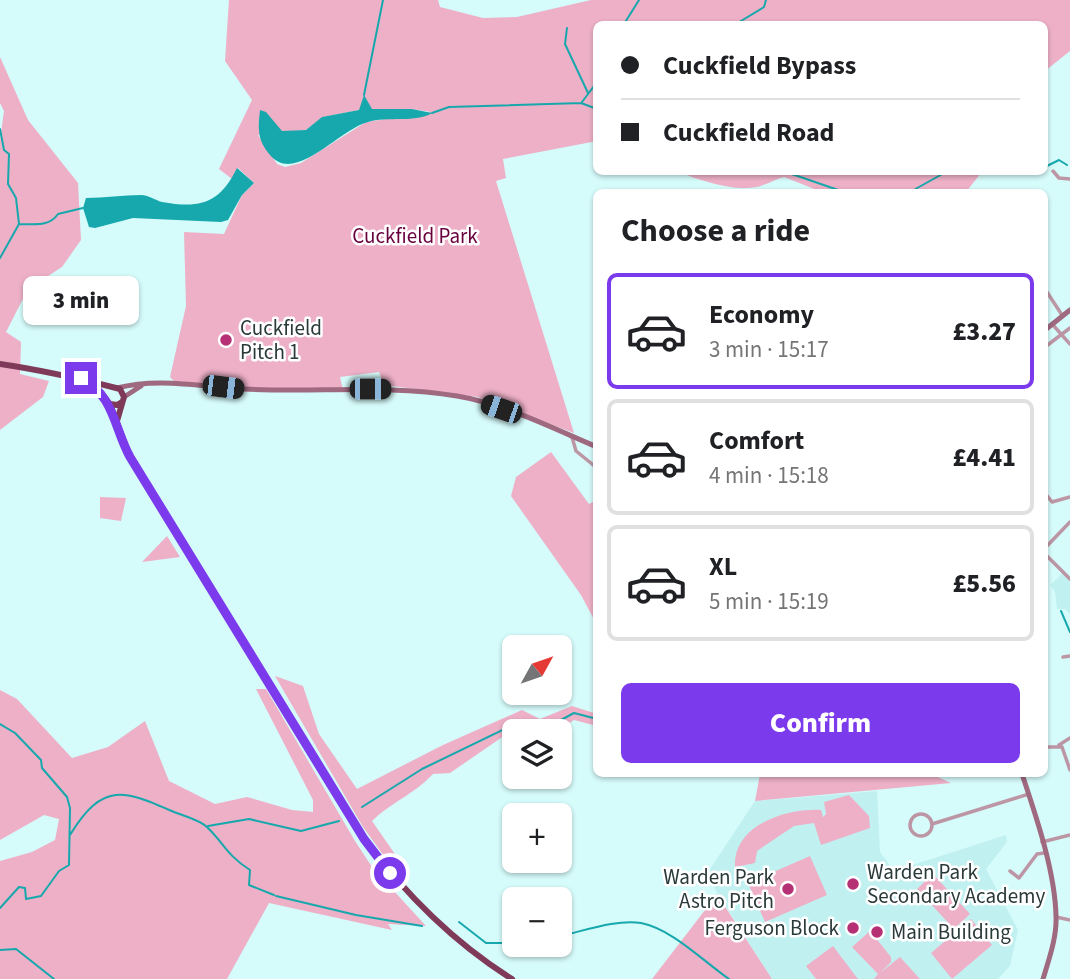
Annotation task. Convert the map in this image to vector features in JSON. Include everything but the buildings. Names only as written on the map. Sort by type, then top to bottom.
[{"type":"highway","points":[[0,364],[70,375],[91,384],[114,388],[123,399]]},
{"type":"highway","points":[[91,384],[108,402],[130,457],[364,839],[390,873],[432,918],[481,959],[512,979]]},
{"type":"highway","points":[[108,402],[114,388]]},
{"type":"highway","points":[[108,402],[117,405],[123,399]]},
{"type":"highway","points":[[117,421],[123,399]]},
{"type":"main road","points":[[1048,329],[1070,310]]},
{"type":"main road","points":[[114,388],[175,382],[242,389],[395,389],[432,393],[481,402],[593,445]]},
{"type":"main road","points":[[123,399],[141,386]]},
{"type":"main road","points":[[1023,777],[1042,842],[1056,917],[1043,979]]},
{"type":"street","points":[[1053,171],[1059,178],[1070,178]]},
{"type":"street","points":[[1048,294],[1063,317]]},
{"type":"street","points":[[1053,325],[1070,344]]},
{"type":"street","points":[[1048,345],[1070,328]]},
{"type":"street","points":[[572,437],[576,451],[593,465]]},
{"type":"street","points":[[1048,497],[1052,502],[1070,497]]},
{"type":"street","points":[[1048,545],[1070,522]]},
{"type":"street","points":[[1048,557],[1070,579]]},
{"type":"street","points":[[1063,657],[1070,656]]},
{"type":"street","points":[[1048,747],[1059,745],[1070,738]]},
{"type":"street","points":[[1059,745],[1064,750],[1070,770]]},
{"type":"street","points":[[932,824],[1029,793]]},
{"type":"street","points":[[922,814],[929,817],[932,824],[931,831],[921,836],[915,833],[911,824],[916,816],[922,814]]},
{"type":"street","points":[[1042,842],[1070,835]]},
{"type":"street","points":[[1010,871],[1019,878],[1037,854],[1044,853]]},
{"type":"street","points":[[1056,917],[1070,920]]},
{"type":"shaded area","points":[[1063,573],[1070,579],[1070,614],[1065,609],[1057,609],[1055,592],[1050,585]]},
{"type":"shaded area","name":"Warden Park Secondary Academy","points":[[877,791],[880,852],[894,871],[1006,835],[1007,842],[986,869],[1018,930],[1010,966],[998,979],[772,979],[706,875],[755,801]]},
{"type":"green space","name":"Cuckfield Park","points":[[229,0],[438,0],[440,7],[483,18],[517,17],[591,0],[1070,0],[1070,51],[1048,69],[1048,21],[593,21],[593,142],[503,159],[506,178],[496,181],[574,433],[478,397],[384,385],[379,372],[340,377],[343,390],[283,390],[175,382],[170,377],[186,306],[184,232],[224,234],[242,195],[254,183],[238,168],[232,179],[219,169],[252,100],[225,61]],"holes":[[[412,109],[431,112],[366,122],[301,163],[285,167],[277,164],[258,135],[306,130],[323,117],[359,110]]]},
{"type":"green space","points":[[0,57],[28,120],[78,183],[81,240],[62,267],[28,289],[6,332],[21,342],[20,374],[49,381],[43,397],[0,430],[0,140],[4,111],[0,103]]},
{"type":"green space","points":[[688,175],[979,175],[968,189],[814,189],[784,177],[744,188]]},
{"type":"green space","points":[[551,452],[589,504],[593,502],[593,618],[581,595],[511,496],[516,477]]},
{"type":"green space","points":[[100,497],[126,498],[121,521],[100,518]]},
{"type":"green space","points":[[167,536],[180,557],[142,562]]},
{"type":"green space","points":[[275,676],[303,686],[319,734],[357,789],[443,745],[522,710],[540,719],[502,719],[502,737],[450,773],[433,774],[372,821],[397,857],[389,863],[363,827]]},
{"type":"green space","points":[[256,689],[266,689],[372,867],[426,926],[388,924],[392,930],[269,903],[227,979],[0,979],[0,861],[32,852],[55,840],[59,819],[44,815],[0,840],[0,690],[17,699],[72,758],[108,747],[145,721],[169,781],[215,804],[247,797],[292,810],[313,812],[313,800]]},
{"type":"green space","points":[[572,706],[593,713],[593,725],[574,720],[540,719]]},
{"type":"green space","points":[[759,777],[938,777],[951,783],[755,801]]},
{"type":"green space","points":[[849,795],[869,816],[870,828],[821,845],[814,823],[794,826],[757,851],[755,863],[735,867],[737,852],[743,840],[765,822],[793,812],[808,810],[821,810],[823,817],[826,814],[824,802]]},
{"type":"green space","name":"Warden Park Astro Pitch","points":[[810,856],[827,895],[765,922],[748,883]]},
{"type":"green space","points":[[933,874],[970,914],[954,929],[917,889]]},
{"type":"green space","points":[[717,894],[772,979],[652,979],[715,897]]},
{"type":"green space","points":[[971,919],[992,945],[952,979],[931,953]]},
{"type":"green space","points":[[870,931],[891,957],[891,962],[880,973],[900,957],[920,979],[874,979],[878,974],[852,947]]},
{"type":"green space","points":[[833,946],[858,979],[816,979],[806,966]]},
{"type":"water","points":[[364,95],[372,109],[412,109],[432,113],[418,118],[368,122],[317,153],[292,164],[280,163],[270,155],[263,144],[259,129],[260,110],[266,112],[282,131],[306,130],[322,117],[359,110]]},
{"type":"water","points":[[237,168],[254,183],[242,195],[228,220],[221,222],[133,218],[95,228],[89,227],[83,208],[86,198],[141,195],[162,202],[198,204],[208,201],[224,189]]},
{"type":"waterway","points":[[364,95],[383,0]]},
{"type":"waterway","points":[[626,21],[639,0]]},
{"type":"waterway","points":[[741,21],[764,7],[766,0]]},
{"type":"waterway","points":[[567,28],[565,44],[588,93]]},
{"type":"waterway","points":[[582,102],[593,87]]},
{"type":"waterway","points":[[432,113],[449,107],[581,103],[593,108]]},
{"type":"waterway","points":[[0,129],[4,150],[9,154],[8,184],[16,198],[19,224],[0,258]]},
{"type":"waterway","points":[[1048,166],[1059,160],[1067,165]]},
{"type":"waterway","points":[[795,175],[835,189]]},
{"type":"waterway","points":[[915,189],[941,175]]},
{"type":"waterway","points":[[19,224],[46,223],[58,214],[83,208]]},
{"type":"waterway","points":[[1061,611],[1070,632]]},
{"type":"waterway","points":[[362,807],[422,769],[521,721],[546,728],[574,713],[593,718]]},
{"type":"waterway","points":[[0,724],[15,733],[41,760],[42,768],[67,797],[70,808],[69,865],[59,871],[41,896],[26,899],[25,888],[19,887],[0,908]]},
{"type":"waterway","points":[[70,835],[93,806],[104,798],[128,795],[205,825],[232,855],[250,870],[249,885],[274,895]]},
{"type":"waterway","points":[[208,826],[249,819],[301,831],[339,821]]},
{"type":"waterway","points":[[276,896],[356,915],[422,926]]},
{"type":"waterway","points":[[459,922],[486,943],[502,943]]},
{"type":"waterway","points":[[572,933],[631,922],[653,926],[676,939],[729,979]]},
{"type":"waterway","points":[[0,950],[16,949],[54,979]]},
{"type":"place","name":"Cuckfield Pitch 1","points":[[226,340]]},
{"type":"place","name":"Warden Park Secondary Academy","points":[[853,884]]},
{"type":"place","name":"Warden Park Astro Pitch","points":[[788,889]]},
{"type":"place","name":"Ferguson Block","points":[[853,928]]},
{"type":"place","name":"Main Building","points":[[877,932]]},
{"type":"route","points":[[81,378],[91,384],[110,404],[130,457],[364,839],[390,873]]}]
